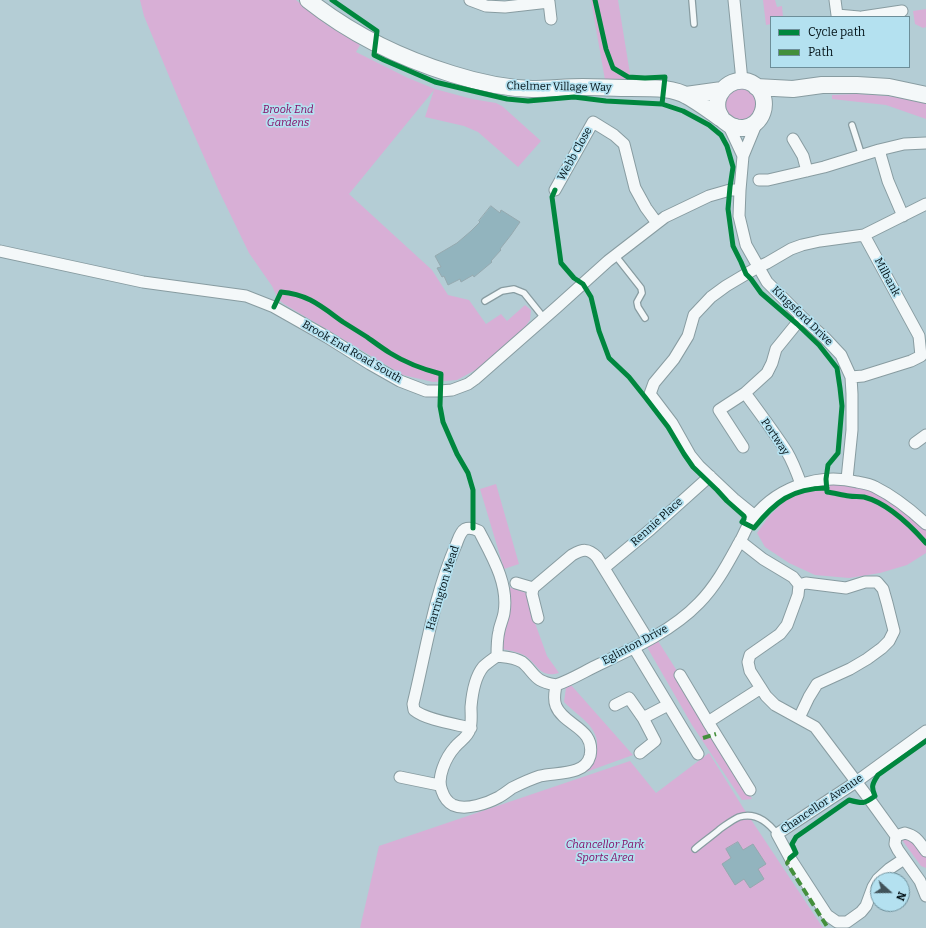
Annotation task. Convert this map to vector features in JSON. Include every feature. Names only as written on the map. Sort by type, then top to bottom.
[{"type":"street","name":"Chelmer Village Way","points":[[308,0],[322,12],[354,32],[393,53],[426,67],[469,80],[506,87],[531,89],[582,87],[664,89],[686,95],[735,128],[750,126],[760,115],[792,89]]},
{"type":"street","points":[[470,0],[486,6],[505,7],[549,2],[551,19]]},
{"type":"street","points":[[734,0],[736,30],[749,84],[761,93],[764,100],[760,115]]},
{"type":"street","points":[[834,16],[835,0]]},
{"type":"street","points":[[869,16],[902,11]]},
{"type":"street","name":"Chelmer Village Way","points":[[686,95],[722,90],[734,82],[792,89],[822,85],[857,84],[889,87],[926,95]]},
{"type":"street","points":[[722,90],[718,97],[718,112],[744,156]]},
{"type":"street","name":"Kingsford Drive","points":[[760,115],[744,156],[739,216],[746,245],[767,282],[841,355],[851,377],[852,430],[847,479]]},
{"type":"street","name":"Webb Close","points":[[555,190],[593,122],[614,135],[624,144],[635,188],[657,224]]},
{"type":"street","points":[[793,139],[803,156],[807,171]]},
{"type":"street","points":[[759,180],[768,180],[824,167],[904,144],[926,143]]},
{"type":"street","points":[[879,150],[888,181],[903,216]]},
{"type":"street","name":"Brook End Road South","points":[[0,251],[143,282],[246,296],[274,307],[400,381],[426,391],[440,391],[452,390],[468,384],[615,256],[665,217],[709,196],[730,190],[740,190]]},
{"type":"street","points":[[755,516],[734,499],[699,466],[690,455],[672,423],[650,394],[654,383],[674,360],[688,336],[694,315],[711,297],[726,286],[791,249],[820,241],[864,235],[926,204]]},
{"type":"street","name":"Milbank","points":[[851,377],[863,376],[924,357],[919,336],[864,235]]},
{"type":"street","points":[[743,446],[719,410],[744,393],[767,373],[776,349],[802,317]]},
{"type":"street","name":"Portway","points":[[744,393],[787,453],[801,484]]},
{"type":"street","points":[[915,443],[926,435]]},
{"type":"street","name":"Rennie Place","points":[[604,568],[651,529],[710,476]]},
{"type":"street","name":"Eglinton Drive","points":[[556,685],[634,648],[682,618],[699,603],[714,584],[730,560],[748,525],[755,516],[780,494],[801,484],[826,479],[847,479],[874,486],[902,504],[926,524]]},
{"type":"street","name":"Harrington Mead","points":[[471,728],[418,714],[414,710],[413,704],[435,606],[451,556],[462,532],[466,529],[473,528],[479,531],[498,568],[504,592],[504,613],[498,633],[497,656]]},
{"type":"street","points":[[740,541],[793,577],[799,585],[798,595],[787,625],[780,634],[750,655],[748,662],[750,670],[766,696],[775,705],[815,727],[896,836],[895,844],[898,850],[904,859],[923,879],[926,896]]},
{"type":"street","points":[[538,618],[532,594],[533,588],[572,555],[586,550],[593,552],[597,557],[648,640]]},
{"type":"street","points":[[799,585],[806,583],[846,588],[865,582],[877,582],[883,589],[894,631],[889,641],[867,659],[850,669],[817,684],[799,718]]},
{"type":"street","points":[[516,583],[533,588]]},
{"type":"street","points":[[634,648],[698,754]]},
{"type":"street","points":[[497,656],[512,658],[521,662],[541,681],[556,685],[556,706],[560,712],[588,738],[590,747],[589,756],[586,764],[580,768],[570,772],[540,776],[484,803],[470,807],[452,805],[445,799],[439,785],[440,776],[445,763],[454,748],[466,737],[471,728],[471,705],[478,675],[484,666],[497,656]]},
{"type":"street","points":[[680,675],[750,790]]},
{"type":"street","points":[[708,722],[761,688]]},
{"type":"street","points":[[615,704],[629,698],[643,718],[654,741],[640,753]]},
{"type":"street","points":[[643,718],[668,705]]},
{"type":"street","name":"Chancellor Avenue","points":[[776,834],[856,782],[926,731]]},
{"type":"street","points":[[400,777],[439,785]]},
{"type":"street","points":[[896,836],[905,832],[912,834],[925,849]]},
{"type":"street","points":[[776,834],[827,915],[836,925],[847,922],[861,912],[866,906],[873,887],[878,879],[889,869],[904,859]]},
{"type":"lane","points":[[692,0],[694,24]]},
{"type":"lane","points":[[852,125],[862,156]]},
{"type":"lane","points":[[615,256],[641,288],[642,293],[636,302],[645,318]]},
{"type":"lane","points":[[485,301],[502,291],[514,289],[524,293],[544,318]]},
{"type":"lane","points":[[695,849],[731,821],[739,817],[750,816],[762,820],[770,826],[776,834]]},
{"type":"green space","name":"Brook End Gardens","points":[[140,0],[296,0],[327,25],[360,45],[356,52],[408,78],[435,89],[472,99],[496,103],[502,106],[541,141],[518,167],[478,132],[464,126],[425,117],[434,90],[349,194],[432,270],[448,295],[469,300],[486,324],[501,314],[507,321],[525,305],[531,310],[530,320],[525,327],[479,368],[457,380],[433,382],[403,375],[278,299],[272,286],[249,253],[219,191],[144,16]]},
{"type":"green space","points":[[591,0],[618,0],[631,80],[605,80]]},
{"type":"green space","points":[[763,0],[775,0],[777,7],[782,6],[783,16],[770,16],[770,24],[766,25]]},
{"type":"green space","points":[[926,9],[926,27],[923,28],[915,24],[913,11]]},
{"type":"green space","points":[[740,88],[746,89],[753,95],[756,104],[755,110],[749,117],[740,120],[734,119],[727,113],[724,104],[725,98],[731,91]]},
{"type":"green space","points":[[857,94],[892,96],[926,102],[926,119],[886,105],[832,99],[832,95]]},
{"type":"green space","points":[[496,484],[519,564],[504,569],[480,489]]},
{"type":"green space","points":[[835,484],[867,487],[887,496],[926,528],[926,553],[907,565],[880,573],[849,578],[815,575],[789,563],[765,547],[757,533],[769,516],[788,498],[814,488]]},
{"type":"green space","points":[[506,586],[526,593],[547,656],[559,673],[544,673],[524,655],[503,649],[502,630]]},
{"type":"green space","points":[[658,641],[724,745],[752,799],[742,800],[692,725],[647,647]]},
{"type":"green space","points":[[571,685],[633,755],[586,772],[585,770],[595,758],[597,752],[597,741],[595,734],[586,722],[564,702],[566,688]]},
{"type":"green space","name":"Chancellor Park Sports Area","points":[[709,753],[742,806],[823,928],[360,928],[379,846],[630,761],[656,793]]},
{"type":"green space","points":[[903,836],[926,850],[926,868],[921,866],[902,840]]},
{"type":"building","points":[[491,206],[500,213],[501,210],[520,222],[500,249],[501,250],[491,261],[492,262],[474,277],[473,275],[461,282],[460,279],[448,285],[444,276],[442,277],[437,268],[441,267],[435,256],[457,243],[471,231],[480,222],[479,221]]},
{"type":"building","points":[[738,842],[743,850],[753,844],[766,864],[758,869],[764,879],[750,888],[744,879],[735,885],[722,864],[731,858],[726,849]]},
{"type":"marked path","points":[[703,738],[716,734]]},
{"type":"marked path","points":[[790,858],[787,863],[828,928]]},
{"type":"cycle path","points":[[332,0],[377,31],[374,55],[435,82],[507,99],[528,101],[574,97],[606,101],[662,104],[683,111],[709,125],[721,135],[727,146],[733,167],[728,209],[733,246],[746,274],[761,293],[819,345],[837,368],[842,406],[838,453],[828,465],[826,479],[827,492],[864,497],[881,504],[898,516],[926,543]]},
{"type":"cycle path","points":[[595,0],[606,49],[613,68],[628,77],[665,77],[662,104]]},
{"type":"cycle path","points":[[555,190],[552,197],[561,263],[574,278],[583,284],[591,297],[599,331],[609,358],[629,377],[645,397],[668,427],[693,467],[744,516],[742,522],[754,528],[769,511],[785,498],[804,491],[827,488]]},
{"type":"cycle path","points":[[274,307],[281,292],[291,293],[307,298],[396,357],[427,370],[441,374],[440,406],[443,422],[457,454],[468,473],[473,490],[473,528]]},
{"type":"cycle path","points":[[790,858],[796,853],[792,844],[796,837],[849,800],[863,802],[868,801],[875,796],[873,786],[878,775],[926,741]]}]
